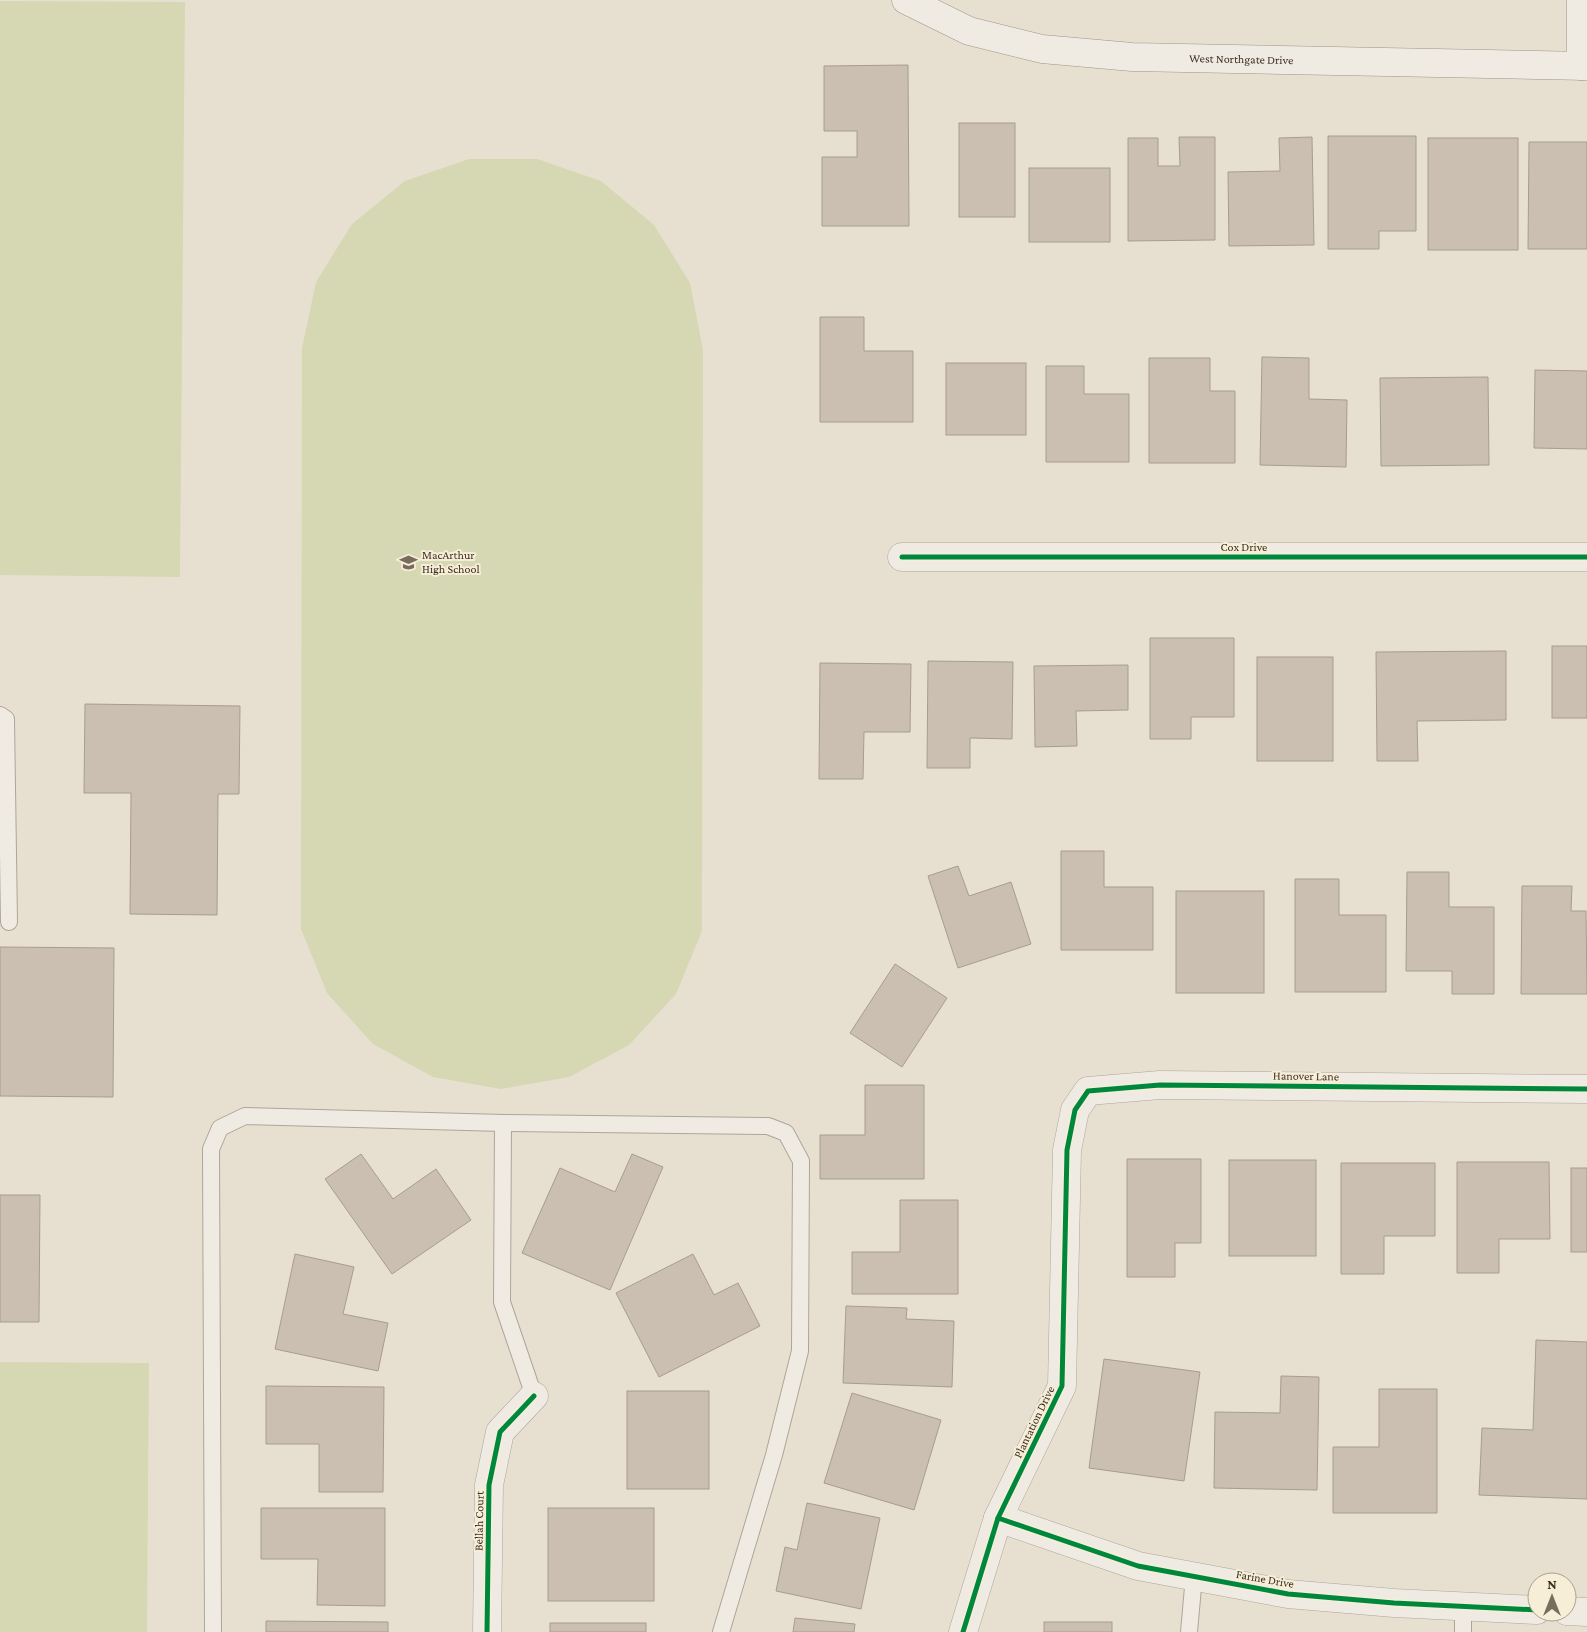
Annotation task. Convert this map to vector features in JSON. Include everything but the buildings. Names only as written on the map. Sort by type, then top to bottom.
[{"type":"street","name":"West Northgate Drive","points":[[906,0],[969,32],[1042,49],[1132,56],[1584,66]]},
{"type":"street","points":[[1581,0],[1584,66]]},
{"type":"street","name":"Cox Drive","points":[[902,557],[1587,558]]},
{"type":"street","name":"Hanover Lane","points":[[1067,1150],[1075,1110],[1088,1091],[1160,1085],[1587,1089]]},
{"type":"street","name":"Plantation Drive","points":[[963,1632],[998,1518],[1062,1386],[1067,1150]]},
{"type":"street","name":"Bellah Court","points":[[487,1632],[489,1485],[500,1432],[534,1396]]},
{"type":"street","name":"Farine Drive","points":[[998,1518],[1138,1566],[1288,1594],[1394,1603],[1463,1619],[1527,1611]]},
{"type":"lane","points":[[0,715],[6,719],[8,922]]},
{"type":"lane","points":[[213,1632],[211,1149],[220,1128],[245,1116],[503,1123],[768,1126],[786,1133],[801,1161],[800,1351],[774,1455],[721,1632]]},
{"type":"lane","points":[[503,1123],[502,1302],[534,1396]]},
{"type":"lane","points":[[1189,1632],[1194,1576]]},
{"type":"green space","points":[[0,1],[185,2],[180,577],[0,575]]},
{"type":"green space","points":[[469,159],[537,159],[601,181],[654,225],[690,283],[703,350],[702,931],[676,994],[629,1045],[569,1077],[501,1089],[433,1077],[373,1044],[327,993],[301,929],[302,348],[316,282],[352,224],[405,181]]},
{"type":"green space","points":[[0,1362],[149,1363],[147,1632],[0,1632]]},
{"type":"cycle path","points":[[902,557],[1587,557]]},
{"type":"cycle path","points":[[963,1632],[998,1518],[1062,1386],[1067,1150],[1075,1110],[1088,1091],[1160,1085],[1587,1089]]},
{"type":"cycle path","points":[[487,1632],[489,1485],[500,1432],[534,1396]]},
{"type":"cycle path","points":[[998,1518],[1138,1566],[1288,1594],[1394,1603],[1527,1610]]},
{"type":"place","name":"MacArthur High School","points":[[408,562]]}]
